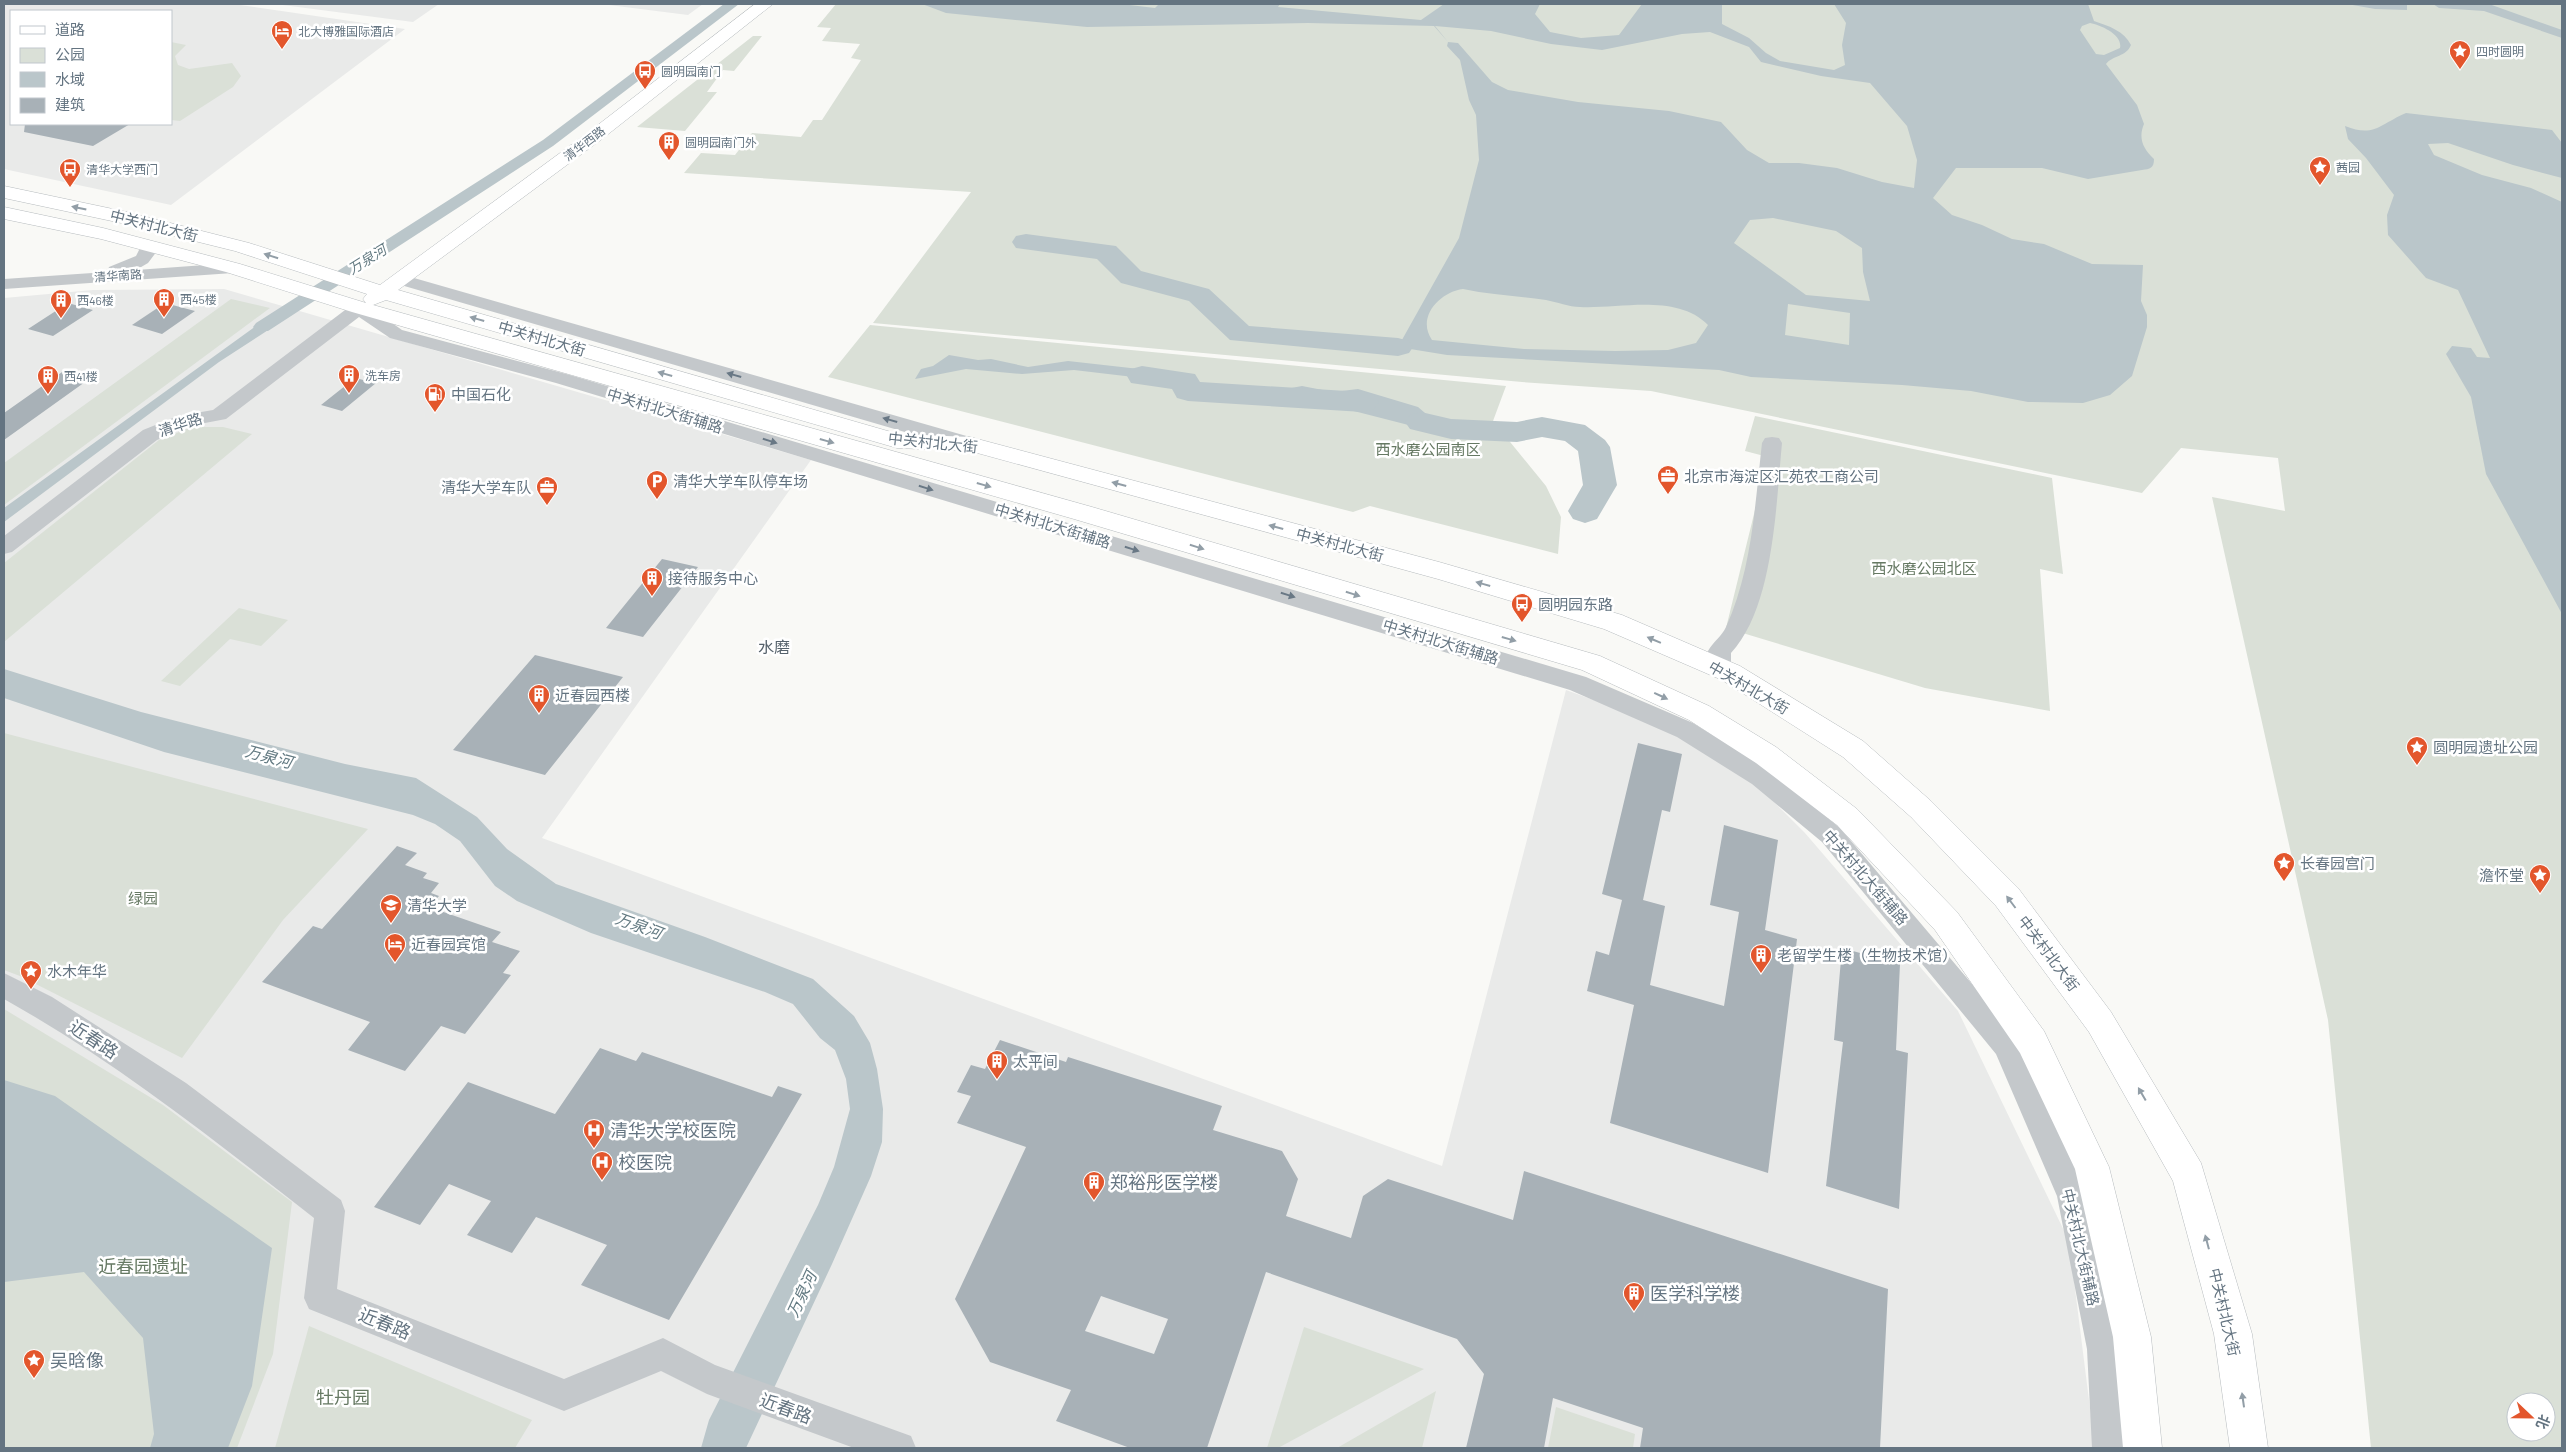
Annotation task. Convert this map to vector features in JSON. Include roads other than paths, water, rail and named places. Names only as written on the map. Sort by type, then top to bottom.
[{"type":"main road","name":"清华西路","points":[[365,294],[400,279],[596,135],[765,4]]},
{"type":"main road","name":"中关村北大街","points":[[4,192],[137,220],[242,247],[317,271],[365,294],[1074,511],[1591,663],[1699,713],[1766,755],[1847,817],[1946,921],[2032,1042],[2092,1167],[2132,1338],[2143,1448]]},
{"type":"main road","name":"中关村北大街","points":[[4,214],[149,246],[233,268],[328,298],[365,294],[608,357],[897,441],[970,444],[1439,571],[1613,622],[1720,668],[1853,750],[1921,809],[2007,897],[2100,1022],[2189,1175],[2233,1334],[2250,1448]]},
{"type":"main road","points":[[579,331],[608,357]]},
{"type":"street","points":[[91,277],[108,274],[140,260],[147,254],[149,246]]},
{"type":"street","name":"清华南路","points":[[4,284],[233,268]]},
{"type":"street","points":[[400,279],[970,444]]},
{"type":"street","name":"清华路","points":[[4,547],[150,435],[185,420],[219,415],[365,294]]},
{"type":"street","name":"中关村北大街辅路","points":[[365,294],[396,334],[563,379],[1578,683],[1685,730],[1761,776],[1831,835],[2006,1045],[2072,1195],[2103,1349],[2108,1448]]},
{"type":"street","points":[[1720,668],[1719,651],[1735,634],[1749,598],[1762,534],[1772,443]]},
{"type":"street","name":"近春路","points":[[4,985],[42,1006],[176,1092],[330,1211],[320,1298],[564,1395],[663,1354],[707,1378],[790,1410],[899,1448]]},
{"type":"water","points":[[922,4],[1121,4],[1155,8],[1159,4],[1280,4],[1278,7],[1421,20],[1444,4],[1540,4],[1535,14],[1550,32],[1581,38],[1619,35],[1642,4],[1722,4],[1722,24],[1749,38],[1766,53],[1780,61],[1834,70],[1845,65],[1842,45],[1846,23],[1834,4],[2088,4],[2094,21],[2120,33],[2131,45],[2126,52],[2106,64],[2137,105],[2144,124],[2141,134],[2143,143],[2154,159],[2151,168],[2088,179],[2042,168],[1956,168],[1933,198],[1952,215],[1982,225],[2012,239],[2044,244],[2092,264],[2143,265],[2141,301],[2147,315],[2147,327],[2132,376],[2110,395],[2083,403],[2028,402],[1971,391],[1902,385],[1751,377],[1719,370],[1447,355],[1398,347],[1459,238],[1479,160],[1476,115],[1469,100],[1460,60],[1447,46],[1448,42],[1434,26],[1308,23],[1087,27],[946,13]],"holes":[[[2090,23],[2105,28],[2115,35],[2120,43],[2120,48],[2104,55],[2096,54],[2080,30],[2082,26]],[[1435,26],[1491,31],[1551,44],[1602,50],[1682,34],[1710,32],[1749,47],[1761,62],[1821,76],[1870,83],[1907,126],[1917,160],[1914,188],[1882,182],[1837,168],[1799,163],[1769,163],[1747,150],[1721,122],[1669,111],[1578,102],[1508,90],[1492,82],[1458,43],[1448,42]],[[1773,218],[1836,231],[1862,248],[1863,272],[1870,301],[1806,295],[1734,243],[1750,220]],[[1463,289],[1546,300],[1576,307],[1664,306],[1680,309],[1695,315],[1708,325],[1696,343],[1668,350],[1524,349],[1432,340],[1427,323],[1429,315],[1433,307],[1446,295]],[[1788,304],[1850,313],[1849,345],[1785,335]]]},
{"type":"water","points":[[2347,4],[2407,4],[2407,10],[2375,9]]},
{"type":"water","points":[[2406,113],[2552,130],[2562,143],[2562,178],[2513,165],[2448,143],[2428,144],[2434,155],[2482,175],[2531,188],[2562,202],[2562,614],[2486,474],[2471,397],[2446,354],[2452,346],[2471,348],[2477,357],[2490,358],[2458,290],[2426,278],[2388,235],[2387,215],[2394,195],[2366,158],[2348,139],[2345,126],[2363,131],[2370,130]]},
{"type":"water","points":[[281,308],[296,312],[219,362],[4,522],[4,508]]},
{"type":"water","points":[[949,355],[978,360],[991,359],[1028,367],[1068,361],[1184,374],[1200,386],[1254,393],[1267,389],[1281,390],[1302,386],[1333,392],[1358,389],[1418,407],[1432,419],[1473,427],[1475,433],[1441,429],[1428,430],[1303,398],[1281,402],[1184,391],[1176,382],[1074,370],[1022,374],[966,369],[915,379],[921,369],[933,366]]},
{"type":"water","points":[[4,669],[141,712],[345,764],[416,778],[477,817],[507,849],[556,884],[705,937],[813,979],[854,1016],[870,1043],[877,1069],[883,1109],[882,1142],[871,1176],[832,1264],[746,1448],[701,1448],[709,1420],[818,1205],[834,1167],[850,1109],[846,1079],[835,1050],[820,1038],[793,1004],[765,992],[591,933],[517,901],[495,886],[460,841],[435,824],[413,815],[164,752],[4,698]]},
{"type":"water","points":[[4,1080],[55,1096],[272,1248],[252,1386],[228,1448],[150,1448],[154,1434],[143,1338],[84,1272],[4,1282]]},
{"type":"waterway","name":"万泉河","points":[[262,327],[548,143],[732,4]]},
{"type":"waterway","points":[[2439,4],[2486,7],[2562,34]]},
{"type":"waterway","points":[[1026,242],[1106,252],[1131,277],[1199,295],[1241,334],[1398,347]]},
{"type":"waterway","points":[[1142,376],[1184,381],[1188,391],[1363,402]]},
{"type":"waterway","points":[[1421,422],[1451,429],[1517,432],[1542,427],[1574,432],[1594,447],[1600,485],[1585,511]]},
{"type":"place","name":"北大博雅国际酒店","points":[[282,50]]},
{"type":"place","name":"四时圆明","points":[[2460,70]]},
{"type":"place","name":"圆明园南门","points":[[645,90]]},
{"type":"place","name":"圆明园南门外","points":[[669,161]]},
{"type":"place","name":"茜园","points":[[2320,186]]},
{"type":"place","name":"清华大学西门","points":[[70,188]]},
{"type":"place","name":"西45楼","points":[[164,318]]},
{"type":"place","name":"西46楼","points":[[61,319]]},
{"type":"place","name":"洗车房","points":[[349,394]]},
{"type":"place","name":"西41楼","points":[[48,395]]},
{"type":"place","name":"中国石化","points":[[435,413]]},
{"type":"place","name":"北京市海淀区汇苑农工商公司","points":[[1668,495]]},
{"type":"place","name":"清华大学车队停车场","points":[[657,500]]},
{"type":"place","name":"清华大学车队","points":[[547,506]]},
{"type":"place","name":"接待服务中心","points":[[652,597]]},
{"type":"place","name":"圆明园东路","points":[[1522,623]]},
{"type":"place","name":"近春园西楼","points":[[539,714]]},
{"type":"place","name":"圆明园遗址公园","points":[[2417,766]]},
{"type":"place","name":"长春园宫门","points":[[2284,882]]},
{"type":"place","name":"澹怀堂","points":[[2540,894]]},
{"type":"place","name":"清华大学","points":[[391,924]]},
{"type":"place","name":"近春园宾馆","points":[[395,963]]},
{"type":"place","name":"老留学生楼（生物技术馆）","points":[[1761,974]]},
{"type":"place","name":"水木年华","points":[[31,990]]},
{"type":"place","name":"太平间","points":[[997,1080]]},
{"type":"place","name":"清华大学校医院","points":[[594,1149]]},
{"type":"place","name":"校医院","points":[[602,1181]]},
{"type":"place","name":"郑裕彤医学楼","points":[[1094,1201]]},
{"type":"place","name":"医学科学楼","points":[[1634,1312]]},
{"type":"place","name":"吴晗像","points":[[34,1379]]},
{"type":"district","name":"水磨","points":[[774,646]]},
{"type":"park label","name":"西水磨公园南区","points":[[1428,449]]},
{"type":"park label","name":"西水磨公园北区","points":[[1924,568]]},
{"type":"park label","name":"绿园","points":[[143,898]]},
{"type":"park label","name":"近春园遗址","points":[[143,1266]]},
{"type":"park label","name":"牡丹园","points":[[343,1397]]}]
